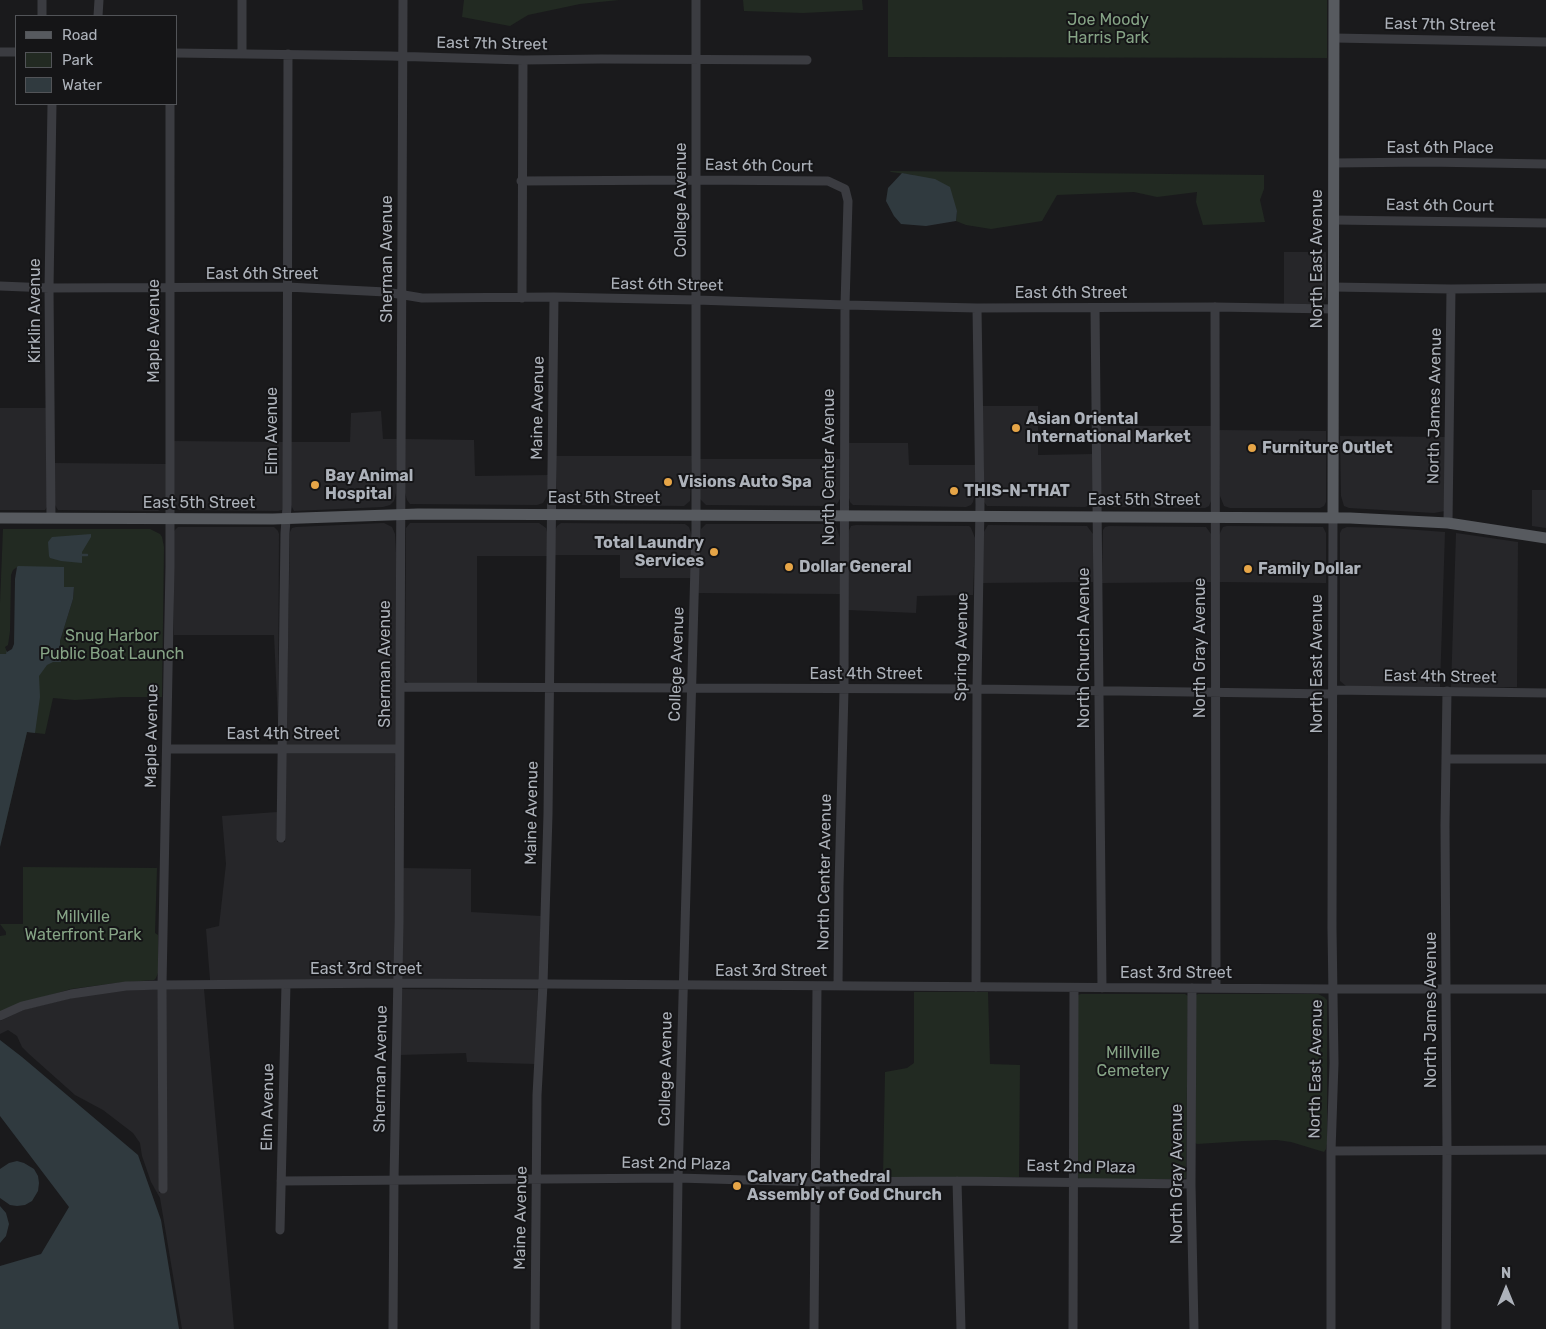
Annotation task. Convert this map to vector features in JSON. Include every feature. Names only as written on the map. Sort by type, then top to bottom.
[{"type":"main road","name":"North East Avenue","points":[[1333,517],[1334,0]]},
{"type":"main road","name":"East 5th Street","points":[[0,518],[286,519],[400,514],[1333,517],[1382,518],[1448,523],[1546,538]]},
{"type":"street","points":[[42,0],[42,15]]},
{"type":"street","points":[[98,15],[99,0]]},
{"type":"street","points":[[242,0],[242,54]]},
{"type":"street","name":"Sherman Avenue","points":[[393,1329],[398,983],[403,0]]},
{"type":"street","name":"College Avenue","points":[[676,1329],[678,1178],[696,515],[696,0]]},
{"type":"street","name":"East 7th Street","points":[[1334,38],[1546,42]]},
{"type":"street","points":[[0,52],[15,52]]},
{"type":"street","name":"East 7th Street","points":[[178,53],[403,56],[523,60],[807,60]]},
{"type":"street","name":"Elm Avenue","points":[[281,838],[287,507],[288,54]]},
{"type":"street","points":[[522,298],[523,60]]},
{"type":"street","name":"Kirklin Avenue","points":[[52,105],[49,288],[52,518]]},
{"type":"street","name":"Maple Avenue","points":[[163,1189],[162,985],[170,519],[170,105]]},
{"type":"street","name":"East 6th Place","points":[[1334,163],[1546,164]]},
{"type":"street","name":"East 6th Court","points":[[522,181],[828,181],[845,189]]},
{"type":"street","name":"North Center Avenue","points":[[838,986],[844,690],[845,305],[848,201],[845,189]]},
{"type":"street","name":"East 6th Court","points":[[1334,220],[1546,222]]},
{"type":"street","name":"East 6th Street","points":[[0,286],[169,289],[287,287],[386,292],[422,298],[696,300],[977,308],[1215,307],[1333,309]]},
{"type":"street","points":[[1333,287],[1546,288]]},
{"type":"street","name":"North James Avenue","points":[[1448,523],[1451,289]]},
{"type":"street","name":"Maine Avenue","points":[[535,1329],[537,1095],[543,984],[548,814],[554,298]]},
{"type":"street","name":"North Gray Avenue","points":[[1215,307],[1216,988]]},
{"type":"street","name":"Spring Avenue","points":[[976,987],[979,516],[977,308]]},
{"type":"street","name":"North Church Avenue","points":[[1096,308],[1102,988]]},
{"type":"street","name":"North East Avenue","points":[[1330,1329],[1331,1151],[1334,1063],[1333,517]]},
{"type":"street","name":"East 4th Street","points":[[400,687],[1447,691],[1546,694]]},
{"type":"street","name":"North James Avenue","points":[[1446,1329],[1445,825],[1447,691]]},
{"type":"street","name":"East 4th Street","points":[[167,748],[399,749]]},
{"type":"street","points":[[1446,759],[1546,759]]},
{"type":"street","name":"East 3rd Street","points":[[0,1016],[22,1006],[71,994],[126,986],[162,985],[398,983],[1546,989]]},
{"type":"street","name":"Elm Avenue","points":[[280,1230],[286,984]]},
{"type":"street","points":[[814,1329],[817,986]]},
{"type":"street","points":[[1073,1329],[1074,988]]},
{"type":"street","name":"North Gray Avenue","points":[[1192,988],[1191,1184],[1194,1329]]},
{"type":"street","points":[[1331,1151],[1546,1150]]},
{"type":"street","name":"East 2nd Plaza","points":[[281,1180],[678,1178],[815,1182],[957,1181],[1191,1184]]},
{"type":"street","points":[[957,1181],[960,1329]]},
{"type":"shaded area","points":[[1284,252],[1326,252],[1326,297],[1323,302],[1317,304],[1284,304]]},
{"type":"shaded area","points":[[982,406],[1038,406],[1038,455],[1093,454],[1093,500],[1090,505],[1085,507],[987,506],[984,502]]},
{"type":"shaded area","points":[[0,408],[48,408],[47,507],[45,510],[0,510]]},
{"type":"shaded area","points":[[381,411],[383,439],[397,439],[396,493],[394,501],[390,505],[383,507],[294,511],[291,505],[291,442],[350,442],[351,413]]},
{"type":"shaded area","points":[[1100,426],[1211,426],[1211,501],[1209,506],[1205,508],[1105,506],[1100,497]]},
{"type":"shaded area","points":[[1218,430],[1326,431],[1326,502],[1324,506],[1320,508],[1230,508],[1224,506],[1220,496]]},
{"type":"shaded area","points":[[1340,436],[1447,437],[1445,511],[1434,513],[1349,508],[1344,506],[1341,496]]},
{"type":"shaded area","points":[[405,439],[474,440],[475,476],[548,475],[547,496],[543,503],[537,505],[410,504],[405,493]]},
{"type":"shaded area","points":[[173,441],[283,442],[284,505],[282,510],[179,510],[174,505]]},
{"type":"shaded area","points":[[848,443],[908,443],[909,465],[976,465],[976,488],[973,502],[966,507],[853,505],[848,494]]},
{"type":"shaded area","points":[[556,456],[692,456],[690,501],[684,506],[562,505],[557,499]]},
{"type":"shaded area","points":[[699,459],[840,459],[840,499],[837,504],[831,506],[706,505],[700,499]]},
{"type":"shaded area","points":[[55,463],[167,464],[164,508],[158,511],[58,510],[55,505]]},
{"type":"shaded area","points":[[1532,490],[1546,490],[1546,528],[1532,526]]},
{"type":"shaded area","points":[[384,523],[392,527],[395,534],[397,570],[395,745],[286,745],[290,532],[292,528],[296,527]]},
{"type":"shaded area","points":[[410,523],[539,523],[546,528],[547,556],[477,556],[477,684],[408,683],[405,680],[406,528]]},
{"type":"shaded area","points":[[561,523],[685,524],[689,527],[692,536],[692,578],[620,578],[620,555],[555,555],[555,531]]},
{"type":"shaded area","points":[[706,524],[830,524],[836,526],[840,538],[841,594],[698,593],[699,541],[701,529]]},
{"type":"shaded area","points":[[988,525],[1087,526],[1093,534],[1093,582],[981,583],[982,535]]},
{"type":"shaded area","points":[[851,526],[969,526],[975,538],[973,595],[917,596],[916,613],[848,610],[848,533]]},
{"type":"shaded area","points":[[1109,526],[1206,527],[1211,534],[1211,582],[1102,583],[1103,530]]},
{"type":"shaded area","points":[[178,527],[274,527],[278,531],[278,721],[274,635],[174,635],[174,531]]},
{"type":"shaded area","points":[[1223,527],[1323,527],[1326,533],[1326,583],[1218,582],[1219,535]]},
{"type":"shaded area","points":[[1347,527],[1445,532],[1440,687],[1346,686],[1340,681],[1340,533],[1342,529]]},
{"type":"shaded area","points":[[1456,533],[1518,542],[1517,687],[1451,688]]},
{"type":"shaded area","points":[[286,754],[395,754],[394,980],[210,980],[206,929],[219,926],[226,864],[222,816],[277,812],[277,842],[285,842]]},
{"type":"shaded area","points":[[402,868],[471,869],[471,912],[541,916],[539,981],[402,980]]},
{"type":"shaded area","points":[[166,989],[204,989],[234,1329],[182,1329],[160,1198],[151,1182],[142,1156],[140,1143],[133,1133],[103,1110],[75,1095],[22,1047],[17,1036],[8,1030],[0,1034],[0,1021],[23,1010],[71,998],[120,990],[158,990],[159,1193],[166,1193]]},
{"type":"shaded area","points":[[401,989],[538,990],[535,1064],[467,1062],[466,1053],[400,1055]]},
{"type":"green space","points":[[464,0],[619,0],[580,4],[528,15],[510,26],[462,17]]},
{"type":"green space","points":[[743,0],[862,0],[863,10],[803,13],[744,11]]},
{"type":"green space","name":"Joe Moody Harris Park","points":[[888,0],[1327,0],[1327,58],[888,57]]},
{"type":"green space","points":[[890,171],[1264,175],[1264,189],[1260,200],[1265,222],[1203,225],[1196,202],[1197,192],[1157,197],[1134,192],[1057,195],[1042,221],[991,229],[966,225],[956,221],[957,211],[913,175]]},
{"type":"green space","name":"Snug Harbor Public Boat Launch","points":[[3,529],[150,529],[160,534],[164,547],[162,697],[75,700],[53,698],[45,734],[27,732],[0,847],[38,661],[61,662],[60,641],[73,599],[74,587],[64,587],[64,567],[12,631],[0,670]]},
{"type":"green space","name":"Millville Waterfront Park","points":[[23,867],[157,868],[155,933],[158,935],[158,973],[156,978],[154,980],[71,989],[0,1012],[0,936],[6,935],[6,932],[0,924],[23,924]]},
{"type":"green space","points":[[914,992],[988,992],[990,1064],[1020,1065],[1019,1177],[883,1177],[885,1072],[907,1068],[914,1063]]},
{"type":"green space","name":"Millville Cemetery","points":[[1185,994],[1188,996],[1186,1178],[1080,1179],[1077,1177],[1078,995]]},
{"type":"green space","name":"Millville Cemetery","points":[[1318,994],[1327,1000],[1327,1144],[1324,1152],[1291,1142],[1277,1140],[1195,1143],[1196,995]]},
{"type":"water","points":[[902,173],[935,179],[950,187],[957,211],[956,221],[926,226],[901,224],[886,201],[888,188]]},
{"type":"water","points":[[91,534],[82,552],[82,563],[50,558],[48,542],[52,537]]},
{"type":"water","points":[[18,566],[64,567],[64,587],[74,587],[73,599],[60,641],[61,662],[53,662],[47,665],[39,676],[40,697],[35,733],[27,732],[0,847],[0,654],[6,654],[7,649],[11,647],[15,569]]},
{"type":"water","points":[[0,1040],[138,1155],[161,1220],[179,1329],[0,1329],[0,1266],[41,1254],[69,1207],[0,1116]]},
{"type":"water","points":[[17,1161],[34,1169],[39,1183],[38,1191],[32,1201],[25,1205],[17,1206],[10,1205],[0,1198],[0,1169],[9,1163]]},
{"type":"water","points":[[0,1206],[6,1213],[9,1224],[6,1236],[0,1243]]},
{"type":"pier","points":[[17,567],[15,579],[14,644],[12,649],[7,652],[5,647],[8,645],[10,631],[11,575]]},
{"type":"waterway","points":[[82,555],[87,555]]},
{"type":"place","name":"Asian Oriental International Market","points":[[1016,428]]},
{"type":"place","name":"Furniture Outlet","points":[[1252,448]]},
{"type":"place","name":"Visions Auto Spa","points":[[668,482]]},
{"type":"place","name":"Bay Animal Hospital","points":[[315,485]]},
{"type":"place","name":"THIS-N-THAT","points":[[954,491]]},
{"type":"place","name":"Total Laundry Services","points":[[714,552]]},
{"type":"place","name":"Dollar General","points":[[789,567]]},
{"type":"place","name":"Family Dollar","points":[[1248,569]]},
{"type":"place","name":"Calvary Cathedral Assembly of God Church","points":[[737,1186]]}]
